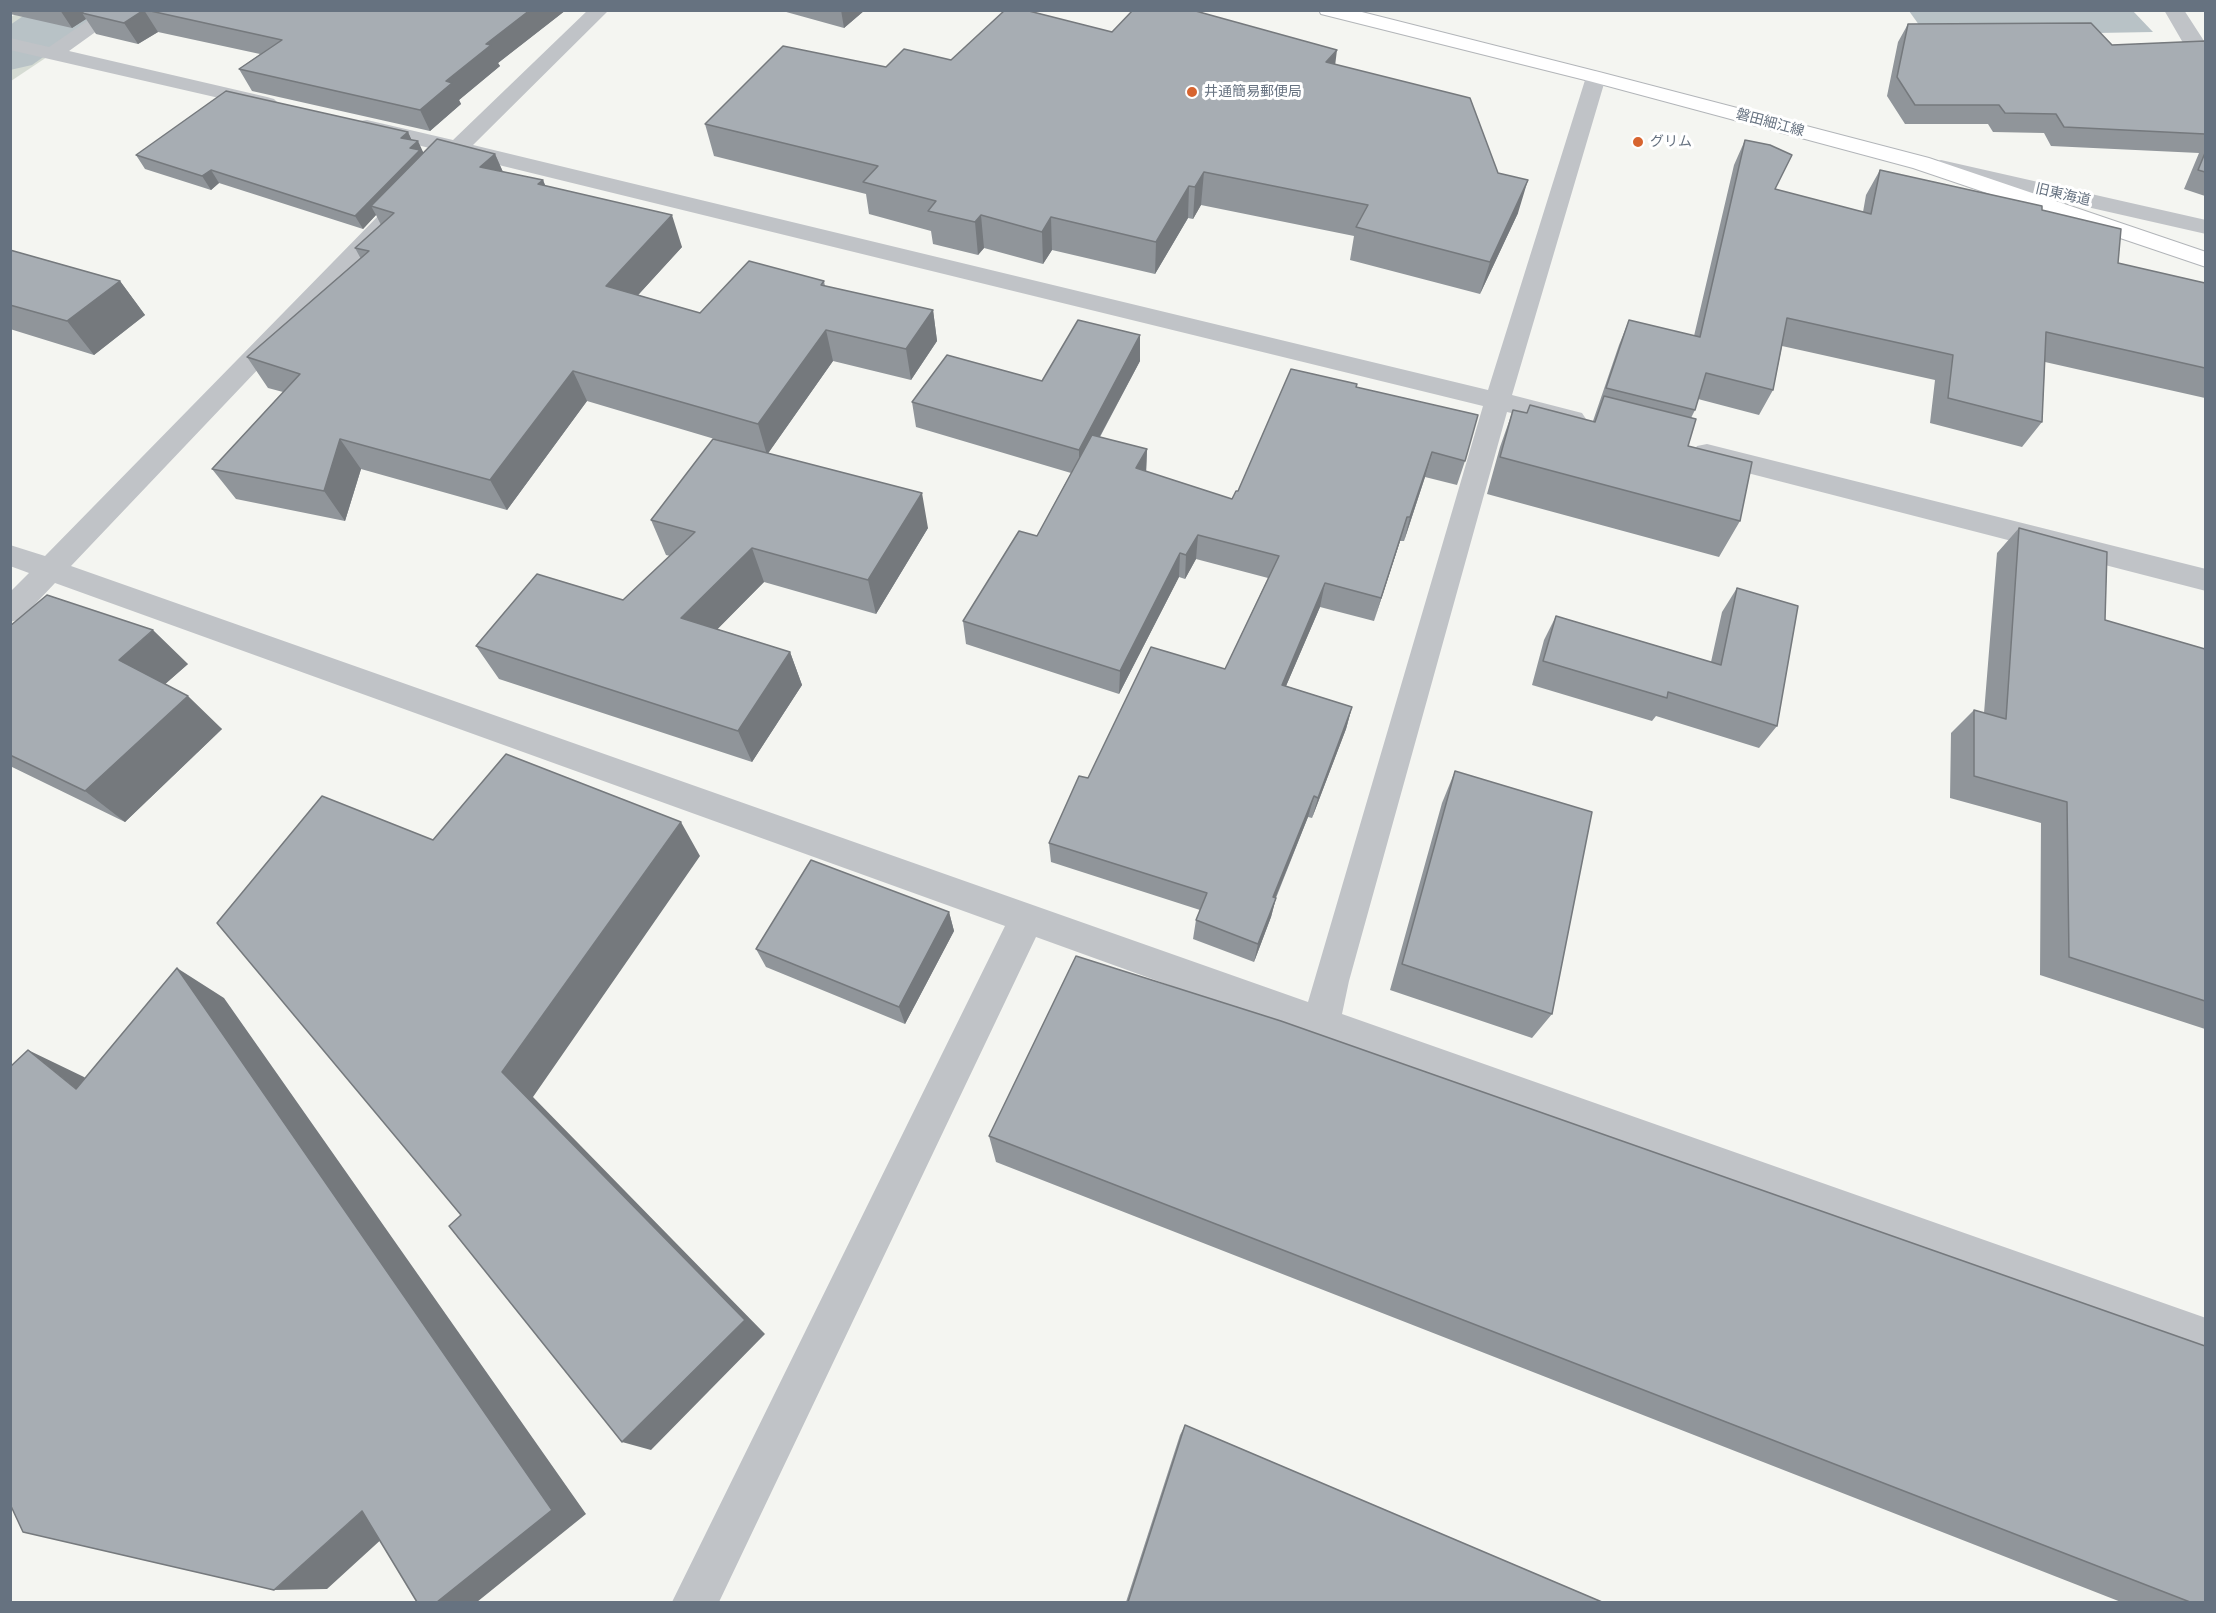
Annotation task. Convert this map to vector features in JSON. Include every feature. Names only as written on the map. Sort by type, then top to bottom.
[{"type":"main road","name":"磐田細江線","points":[[1328,10],[1596,77],[1921,163],[2205,260]]},
{"type":"street","points":[[53,53],[117,10]]},
{"type":"street","points":[[434,172],[600,10]]},
{"type":"street","points":[[2174,10],[2193,44],[2205,55]]},
{"type":"street","points":[[10,44],[284,107]]},
{"type":"street","points":[[1322,1023],[1331,981],[1498,399],[1596,77]]},
{"type":"street","points":[[342,120],[1602,426]]},
{"type":"street","name":"旧東海道","points":[[1921,163],[2205,227]]},
{"type":"street","points":[[10,611],[401,206]]},
{"type":"street","points":[[1684,447],[2205,580]]},
{"type":"street","points":[[10,555],[2205,1339]]},
{"type":"street","points":[[695,1602],[1027,918]]},
{"type":"shaded area","points":[[20,11],[116,11],[11,81],[11,17]]},
{"type":"shaded area","points":[[1909,11],[2133,11],[2153,32],[1927,36]]},
{"type":"building","points":[[85,10],[144,10],[124,23],[82,13]]},
{"type":"building","points":[[146,10],[530,10],[486,44],[491,45],[446,81],[452,83],[420,110],[239,69],[282,40]]},
{"type":"building","points":[[1005,10],[1025,10],[1112,32],[1133,10],[1192,10],[1337,50],[1326,62],[1470,98],[1498,173],[1528,180],[1490,262],[1356,227],[1368,205],[1204,172],[1195,187],[1189,186],[1156,242],[1051,217],[1042,232],[981,215],[975,222],[928,211],[936,201],[863,182],[878,166],[705,124],[783,46],[886,67],[904,49],[951,60]]},
{"type":"building","points":[[2091,23],[2112,45],[2205,41],[2205,134],[2064,127],[2056,114],[2005,113],[1999,105],[1915,105],[1897,77],[1908,24]]},
{"type":"building","points":[[226,91],[408,132],[401,138],[418,141],[410,148],[420,150],[355,216],[211,170],[202,176],[136,155]]},
{"type":"building","points":[[437,139],[495,154],[480,167],[543,180],[538,184],[672,215],[606,286],[700,313],[749,261],[824,281],[821,285],[933,310],[906,349],[826,330],[758,424],[573,371],[490,480],[340,439],[324,491],[212,469],[300,374],[247,357],[369,251],[355,248],[394,213],[371,206]]},
{"type":"building","points":[[1745,140],[1770,145],[1792,155],[1775,189],[1871,214],[1880,170],[2042,206],[2042,210],[2121,229],[2118,263],[2205,283],[2205,368],[2046,332],[2042,422],[1948,398],[1953,355],[1787,318],[1773,390],[1706,373],[1695,410],[1606,388],[1629,320],[1700,337]]},
{"type":"building","points":[[2205,153],[2205,172],[2198,170]]},
{"type":"building","points":[[10,250],[120,281],[67,321],[10,305]]},
{"type":"building","points":[[1078,320],[1140,335],[1079,450],[912,402],[947,355],[1042,381]]},
{"type":"building","points":[[1291,369],[1357,384],[1356,387],[1478,415],[1465,461],[1432,452],[1410,517],[1407,517],[1381,598],[1325,583],[1282,685],[1352,707],[1318,798],[1314,796],[1273,897],[1276,898],[1258,944],[1196,920],[1207,893],[1049,843],[1079,776],[1088,778],[1151,647],[1225,669],[1279,556],[1198,535],[1186,555],[1180,553],[1120,671],[963,621],[1019,531],[1037,536],[1092,435],[1147,449],[1136,468],[1232,499],[1238,491]]},
{"type":"building","points":[[1604,396],[1696,419],[1688,446],[1752,462],[1740,521],[1500,457],[1513,410],[1527,413],[1530,405],[1595,422]]},
{"type":"building","points":[[713,439],[922,493],[868,580],[752,548],[681,618],[790,652],[738,731],[476,646],[537,574],[623,600],[695,532],[651,520]]},
{"type":"building","points":[[2019,528],[2107,552],[2105,620],[2205,649],[2205,1001],[2069,957],[2067,802],[1974,776],[1974,710],[2006,719]]},
{"type":"building","points":[[1737,588],[1798,606],[1777,726],[1668,692],[1667,698],[1543,661],[1556,616],[1721,665]]},
{"type":"building","points":[[47,595],[153,630],[119,660],[188,696],[85,791],[10,755],[10,626]]},
{"type":"building","points":[[506,754],[681,822],[502,1072],[745,1320],[622,1442],[449,1226],[461,1215],[217,923],[322,796],[433,840]]},
{"type":"building","points":[[1455,771],[1592,812],[1552,1014],[1402,964]]},
{"type":"building","points":[[811,860],[949,912],[899,1007],[756,949]]},
{"type":"building","points":[[1076,956],[1281,1021],[2205,1346],[2205,1602],[2190,1602],[989,1136]]},
{"type":"building","points":[[177,968],[552,1510],[437,1602],[417,1602],[362,1511],[274,1590],[23,1532],[10,1504],[10,1067],[28,1050],[76,1089]]},
{"type":"building","points":[[1185,1425],[1602,1602],[1128,1602]]},
{"type":"waterway","points":[[10,52],[72,10]]},
{"type":"place","name":"井通簡易郵便局","points":[[1192,92]]},
{"type":"place","name":"グリム","points":[[1638,142]]}]
